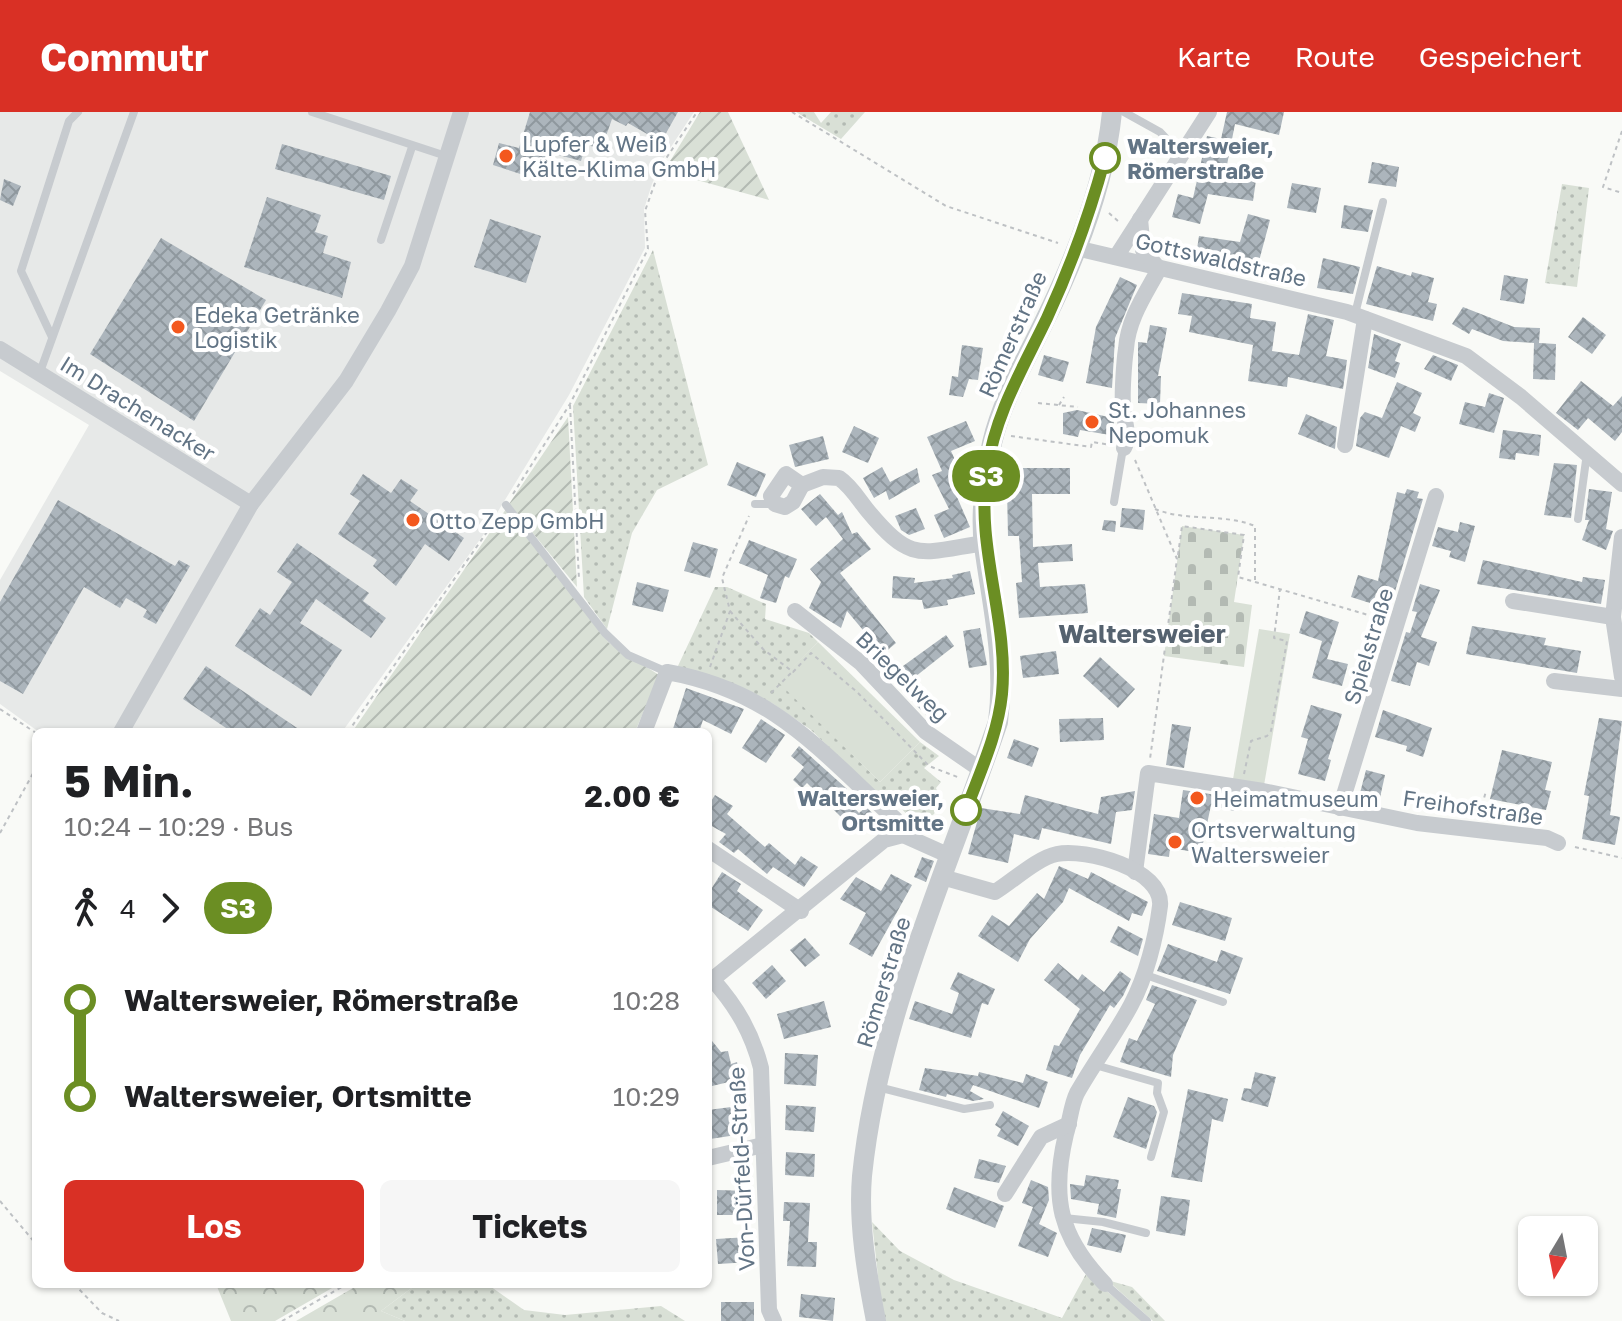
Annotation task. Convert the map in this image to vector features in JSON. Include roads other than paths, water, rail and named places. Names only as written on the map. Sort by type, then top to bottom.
[{"type":"street","points":[[123,728],[251,504],[346,381],[388,311],[412,266],[461,112]]},
{"type":"street","name":"Römerstraße","points":[[876,1321],[866,1270],[862,1178],[878,1087],[893,1025],[998,722],[1002,692],[1001,658],[984,543],[987,471],[995,432],[1011,403],[1076,248],[1105,158],[1112,112]]},
{"type":"street","points":[[1116,257],[1209,112]]},
{"type":"street","points":[[1126,444],[1122,402],[1127,364],[1125,352],[1131,321],[1159,269],[1143,250],[1140,219]]},
{"type":"street","name":"Gottswaldstraße","points":[[1076,248],[1284,295],[1360,317],[1466,356],[1587,452],[1622,484]]},
{"type":"street","points":[[1345,445],[1360,317]]},
{"type":"street","name":"Im Drachenacker","points":[[0,349],[251,504]]},
{"type":"street","points":[[775,504],[788,506],[802,485],[823,477],[839,478],[892,540],[909,549],[926,552],[984,543]]},
{"type":"street","name":"Spielstraße","points":[[1340,808],[1436,496]]},
{"type":"street","points":[[1622,537],[1613,617],[1622,677]]},
{"type":"street","points":[[1513,601],[1613,617]]},
{"type":"street","name":"Briegelweg","points":[[795,611],[861,663],[926,732],[978,777]]},
{"type":"street","points":[[646,728],[667,672],[704,679],[781,715],[895,819],[903,835]]},
{"type":"street","points":[[1554,681],[1622,689]]},
{"type":"street","name":"Freihofstraße","points":[[1135,872],[1148,773],[1242,787],[1340,808],[1547,838],[1558,843]]},
{"type":"street","points":[[712,980],[801,911],[884,840],[903,835],[950,856]]},
{"type":"street","points":[[712,852],[801,911]]},
{"type":"street","points":[[942,877],[995,892],[1054,854],[1081,852],[1118,862],[1135,872],[1152,883],[1161,901],[1155,935],[1133,1002],[1075,1097],[1060,1158],[1057,1205],[1082,1261],[1105,1284]]},
{"type":"street","name":"Von-Dürfeld-Straße","points":[[712,984],[734,1003],[754,1040],[763,1089],[769,1310],[774,1321]]},
{"type":"street","points":[[1005,1194],[1041,1137],[1069,1124]]},
{"type":"street","points":[[712,1157],[763,1145]]},
{"type":"lane","points":[[52,337],[21,271],[69,121],[78,112]]},
{"type":"lane","points":[[40,372],[134,112]]},
{"type":"lane","points":[[312,112],[446,156]]},
{"type":"lane","points":[[1124,112],[1160,132],[1181,154]]},
{"type":"lane","points":[[381,240],[412,147]]},
{"type":"lane","points":[[1360,317],[1383,202]]},
{"type":"lane","points":[[1114,502],[1126,444]]},
{"type":"lane","points":[[1578,519],[1587,452]]},
{"type":"lane","points":[[755,504],[775,504]]},
{"type":"lane","points":[[506,505],[605,633],[628,655],[667,672]]},
{"type":"lane","points":[[1142,974],[1223,1002]]},
{"type":"lane","points":[[1094,1065],[1158,1083],[1157,1093],[1164,1112],[1151,1157]]},
{"type":"lane","points":[[878,1087],[964,1109],[990,1105]]},
{"type":"lane","points":[[1063,1218],[1103,1222],[1146,1233]]},
{"type":"lane","points":[[1105,1284],[1147,1321]]},
{"type":"place","name":"Lupfer & Weiß Kälte-Klima GmbH","points":[[506,156]]},
{"type":"place","name":"Waltersweier, Römerstraße","points":[[1105,158]]},
{"type":"place","name":"Edeka Getränke Logistik","points":[[178,327]]},
{"type":"place","name":"St. Johannes Nepomuk","points":[[1092,422]]},
{"type":"place","name":"Otto Zepp GmbH","points":[[413,520]]},
{"type":"place","name":"Heimatmuseum","points":[[1197,798]]},
{"type":"place","name":"Waltersweier, Ortsmitte","points":[[966,810]]},
{"type":"place","name":"Ortsverwaltung Waltersweier","points":[[1175,842]]},
{"type":"district","name":"Waltersweier","points":[[1142,633]]}]
